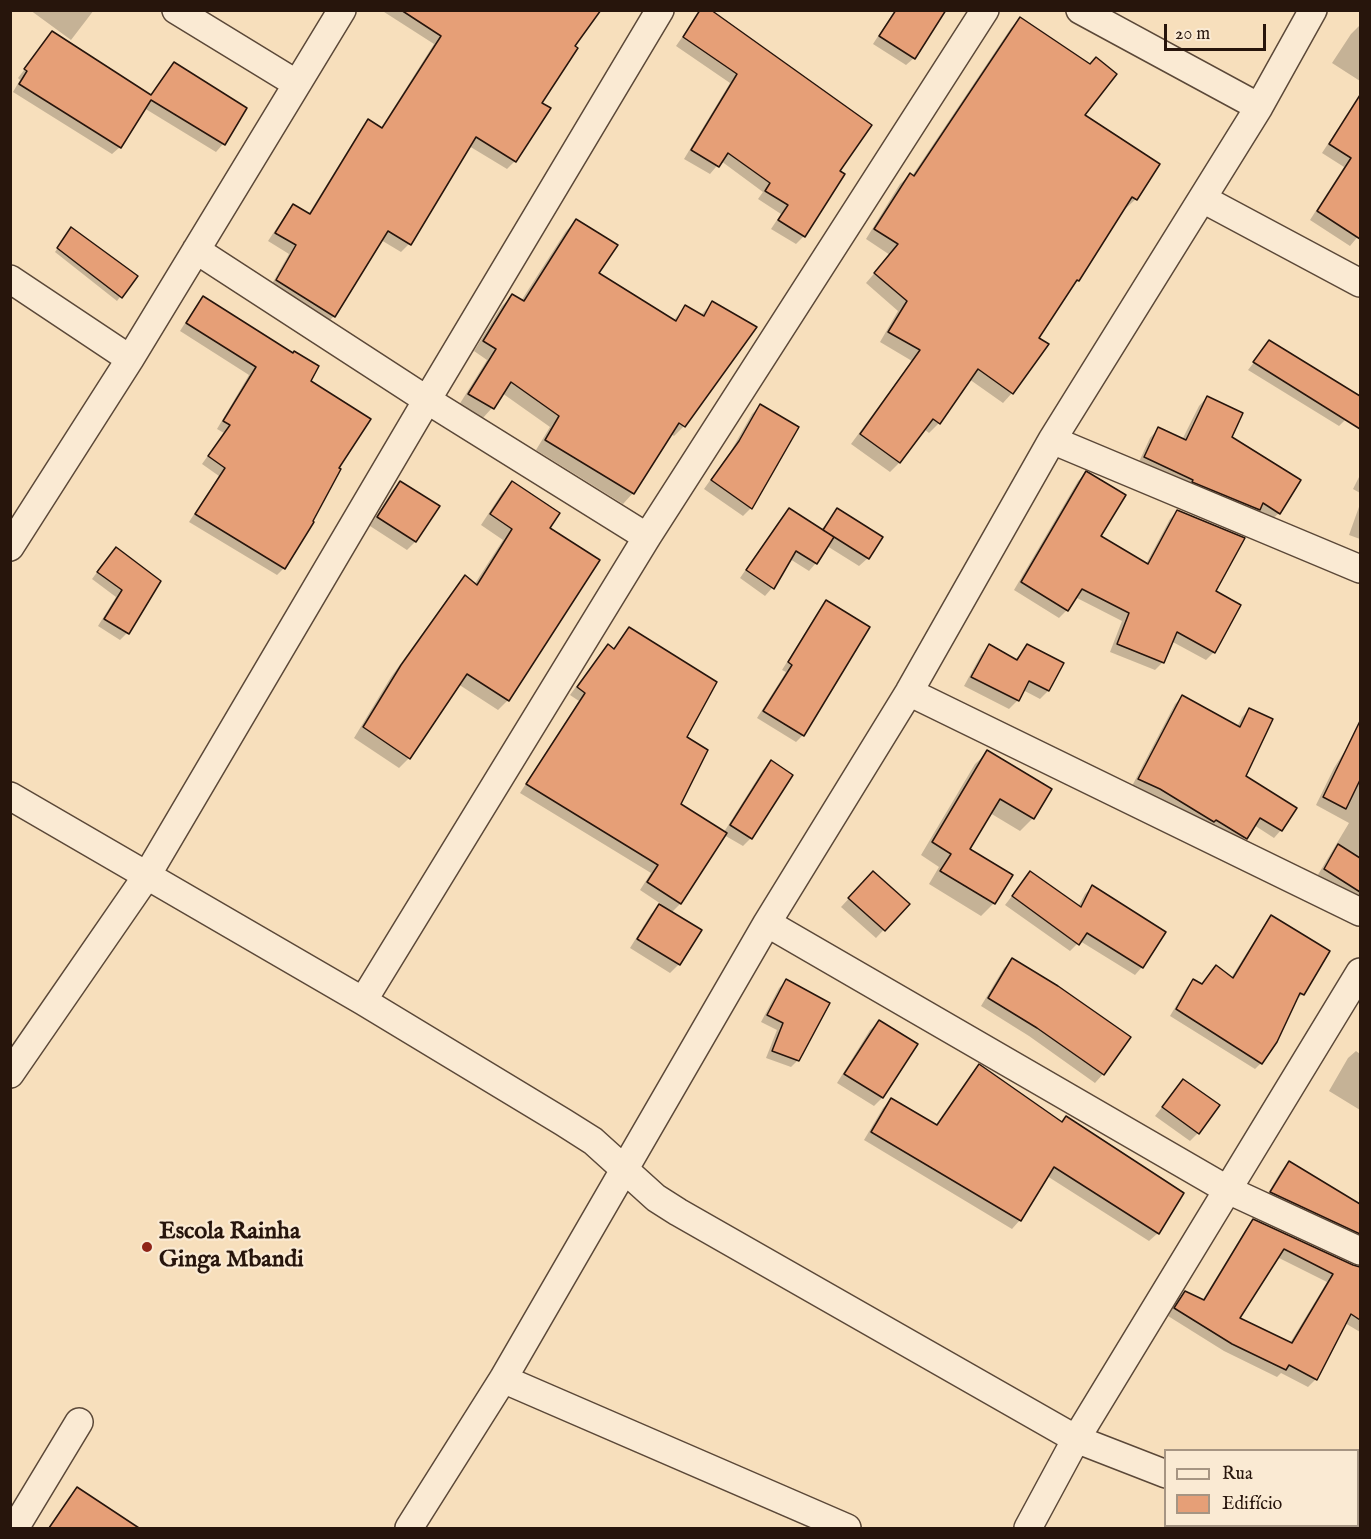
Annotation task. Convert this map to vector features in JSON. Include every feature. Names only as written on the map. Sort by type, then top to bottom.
[{"type":"street","points":[[176,10],[297,84]]},
{"type":"street","points":[[10,547],[130,358],[342,10]]},
{"type":"street","points":[[10,1074],[146,877],[660,10]]},
{"type":"street","points":[[363,1001],[647,537],[985,10]]},
{"type":"street","points":[[1080,10],[1259,107]]},
{"type":"street","points":[[409,1528],[503,1378],[767,923],[909,692],[1052,440],[1259,107],[1313,10]]},
{"type":"street","points":[[1203,199],[1360,282]]},
{"type":"street","points":[[196,250],[427,400],[647,537]]},
{"type":"street","points":[[10,279],[130,358]]},
{"type":"street","points":[[1052,440],[1360,569]]},
{"type":"street","points":[[909,692],[1360,912]]},
{"type":"street","points":[[10,796],[363,1001],[563,1122],[593,1141],[656,1198],[678,1212],[1076,1439],[1164,1473]]},
{"type":"street","points":[[767,923],[1228,1190],[1360,1251]]},
{"type":"street","points":[[1028,1528],[1076,1439],[1228,1190],[1354,998],[1360,972]]},
{"type":"street","points":[[503,1378],[847,1528]]},
{"type":"street","points":[[15,1528],[79,1422]]},
{"type":"building","points":[[401,10],[601,10],[575,46],[578,48],[542,103],[551,108],[516,162],[476,137],[411,245],[388,231],[335,317],[276,280],[296,245],[275,233],[293,204],[310,214],[368,119],[382,128],[441,36]]},
{"type":"building","points":[[700,10],[711,10],[872,125],[840,171],[845,174],[805,237],[778,220],[788,205],[765,191],[770,183],[728,153],[719,167],[691,150],[737,74],[683,37]]},
{"type":"building","points":[[896,10],[946,10],[915,59],[879,36]]},
{"type":"building","points":[[1020,17],[1090,64],[1096,57],[1117,74],[1085,115],[1160,164],[1137,200],[1132,197],[1079,281],[1077,280],[1039,338],[1049,344],[1013,394],[978,369],[940,424],[933,419],[900,463],[860,434],[920,350],[888,332],[907,301],[874,273],[898,244],[874,229],[910,173],[914,176]]},
{"type":"building","points":[[52,31],[151,95],[174,62],[247,108],[225,145],[151,100],[121,148],[19,84],[27,71],[24,69]]},
{"type":"building","points":[[1360,95],[1360,239],[1317,211],[1351,158],[1329,144]]},
{"type":"building","points":[[576,219],[618,245],[599,273],[676,321],[685,305],[704,316],[712,301],[757,327],[685,427],[679,423],[634,494],[545,440],[559,416],[511,382],[494,409],[468,394],[496,349],[483,341],[512,294],[524,301]]},
{"type":"building","points":[[71,227],[138,276],[122,298],[57,248]]},
{"type":"building","points":[[203,296],[293,353],[294,351],[319,366],[311,381],[371,419],[339,468],[341,469],[314,522],[285,569],[195,514],[225,468],[208,456],[230,425],[223,421],[256,367],[186,323]]},
{"type":"building","points":[[1269,340],[1360,396],[1360,429],[1253,362]]},
{"type":"building","points":[[1207,396],[1243,413],[1232,437],[1301,480],[1280,514],[1263,503],[1260,510],[1192,482],[1193,480],[1144,457],[1158,427],[1186,440]]},
{"type":"building","points":[[760,404],[799,427],[752,509],[711,480],[739,441]]},
{"type":"building","points":[[1086,471],[1126,495],[1101,536],[1148,564],[1177,510],[1245,538],[1216,591],[1241,605],[1215,653],[1177,632],[1164,663],[1117,644],[1129,613],[1082,589],[1068,611],[1021,582]]},
{"type":"building","points":[[400,481],[440,506],[416,542],[377,517]]},
{"type":"building","points":[[512,481],[560,513],[550,528],[600,560],[509,701],[467,674],[410,759],[363,727],[401,665],[465,575],[477,585],[512,529],[490,514]]},
{"type":"building","points":[[789,508],[834,537],[817,564],[796,551],[774,589],[746,570]]},
{"type":"building","points":[[837,508],[883,537],[869,559],[823,530]]},
{"type":"building","points":[[116,547],[161,581],[129,634],[104,619],[122,590],[97,572]]},
{"type":"building","points":[[826,600],[870,627],[804,736],[763,711],[792,665],[788,662]]},
{"type":"building","points":[[629,627],[717,682],[687,737],[708,750],[681,804],[727,833],[681,904],[647,882],[658,865],[526,784],[585,693],[577,687],[608,644],[614,649]]},
{"type":"building","points":[[989,644],[1017,660],[1027,644],[1064,663],[1049,691],[1029,681],[1019,701],[971,677]]},
{"type":"building","points":[[1182,695],[1240,727],[1249,708],[1273,719],[1246,776],[1297,808],[1282,831],[1260,818],[1247,839],[1160,789],[1138,779]]},
{"type":"building","points":[[1360,721],[1360,780],[1346,809],[1323,797]]},
{"type":"building","points":[[987,750],[1052,789],[1034,819],[1000,799],[970,849],[1013,875],[995,904],[940,871],[951,854],[932,842]]},
{"type":"building","points":[[771,760],[793,775],[752,839],[730,825]]},
{"type":"building","points":[[1338,844],[1360,858],[1360,892],[1324,869]]},
{"type":"building","points":[[873,871],[910,904],[885,931],[848,898]]},
{"type":"building","points":[[1030,871],[1081,907],[1092,885],[1166,932],[1143,968],[1087,933],[1079,945],[1012,896]]},
{"type":"building","points":[[659,904],[702,930],[680,965],[637,939]]},
{"type":"building","points":[[1271,915],[1330,951],[1304,995],[1300,993],[1277,1042],[1262,1064],[1176,1009],[1193,979],[1202,984],[1216,965],[1233,978]]},
{"type":"building","points":[[1012,958],[1058,986],[1131,1037],[1104,1075],[1037,1028],[988,998]]},
{"type":"building","points":[[786,979],[830,1003],[799,1061],[772,1051],[783,1023],[767,1015]]},
{"type":"building","points":[[879,1020],[918,1044],[883,1098],[844,1074]]},
{"type":"building","points":[[979,1064],[1062,1122],[1066,1116],[1184,1193],[1159,1234],[1054,1167],[1021,1221],[871,1132],[891,1098],[937,1125]]},
{"type":"building","points":[[1183,1079],[1220,1105],[1199,1134],[1162,1107]]},
{"type":"building","points":[[1289,1161],[1360,1204],[1360,1234],[1270,1192]]},
{"type":"building","points":[[1253,1219],[1360,1267],[1360,1320],[1351,1314],[1317,1380],[1289,1365],[1286,1370],[1232,1344],[1174,1308],[1185,1291],[1204,1300]],"holes":[[[1284,1249],[1333,1274],[1292,1343],[1240,1318]]]},
{"type":"building","points":[[77,1487],[139,1528],[49,1528]]},
{"type":"place","name":"Escola Rainha Ginga Mbandi","points":[[147,1247]]}]
